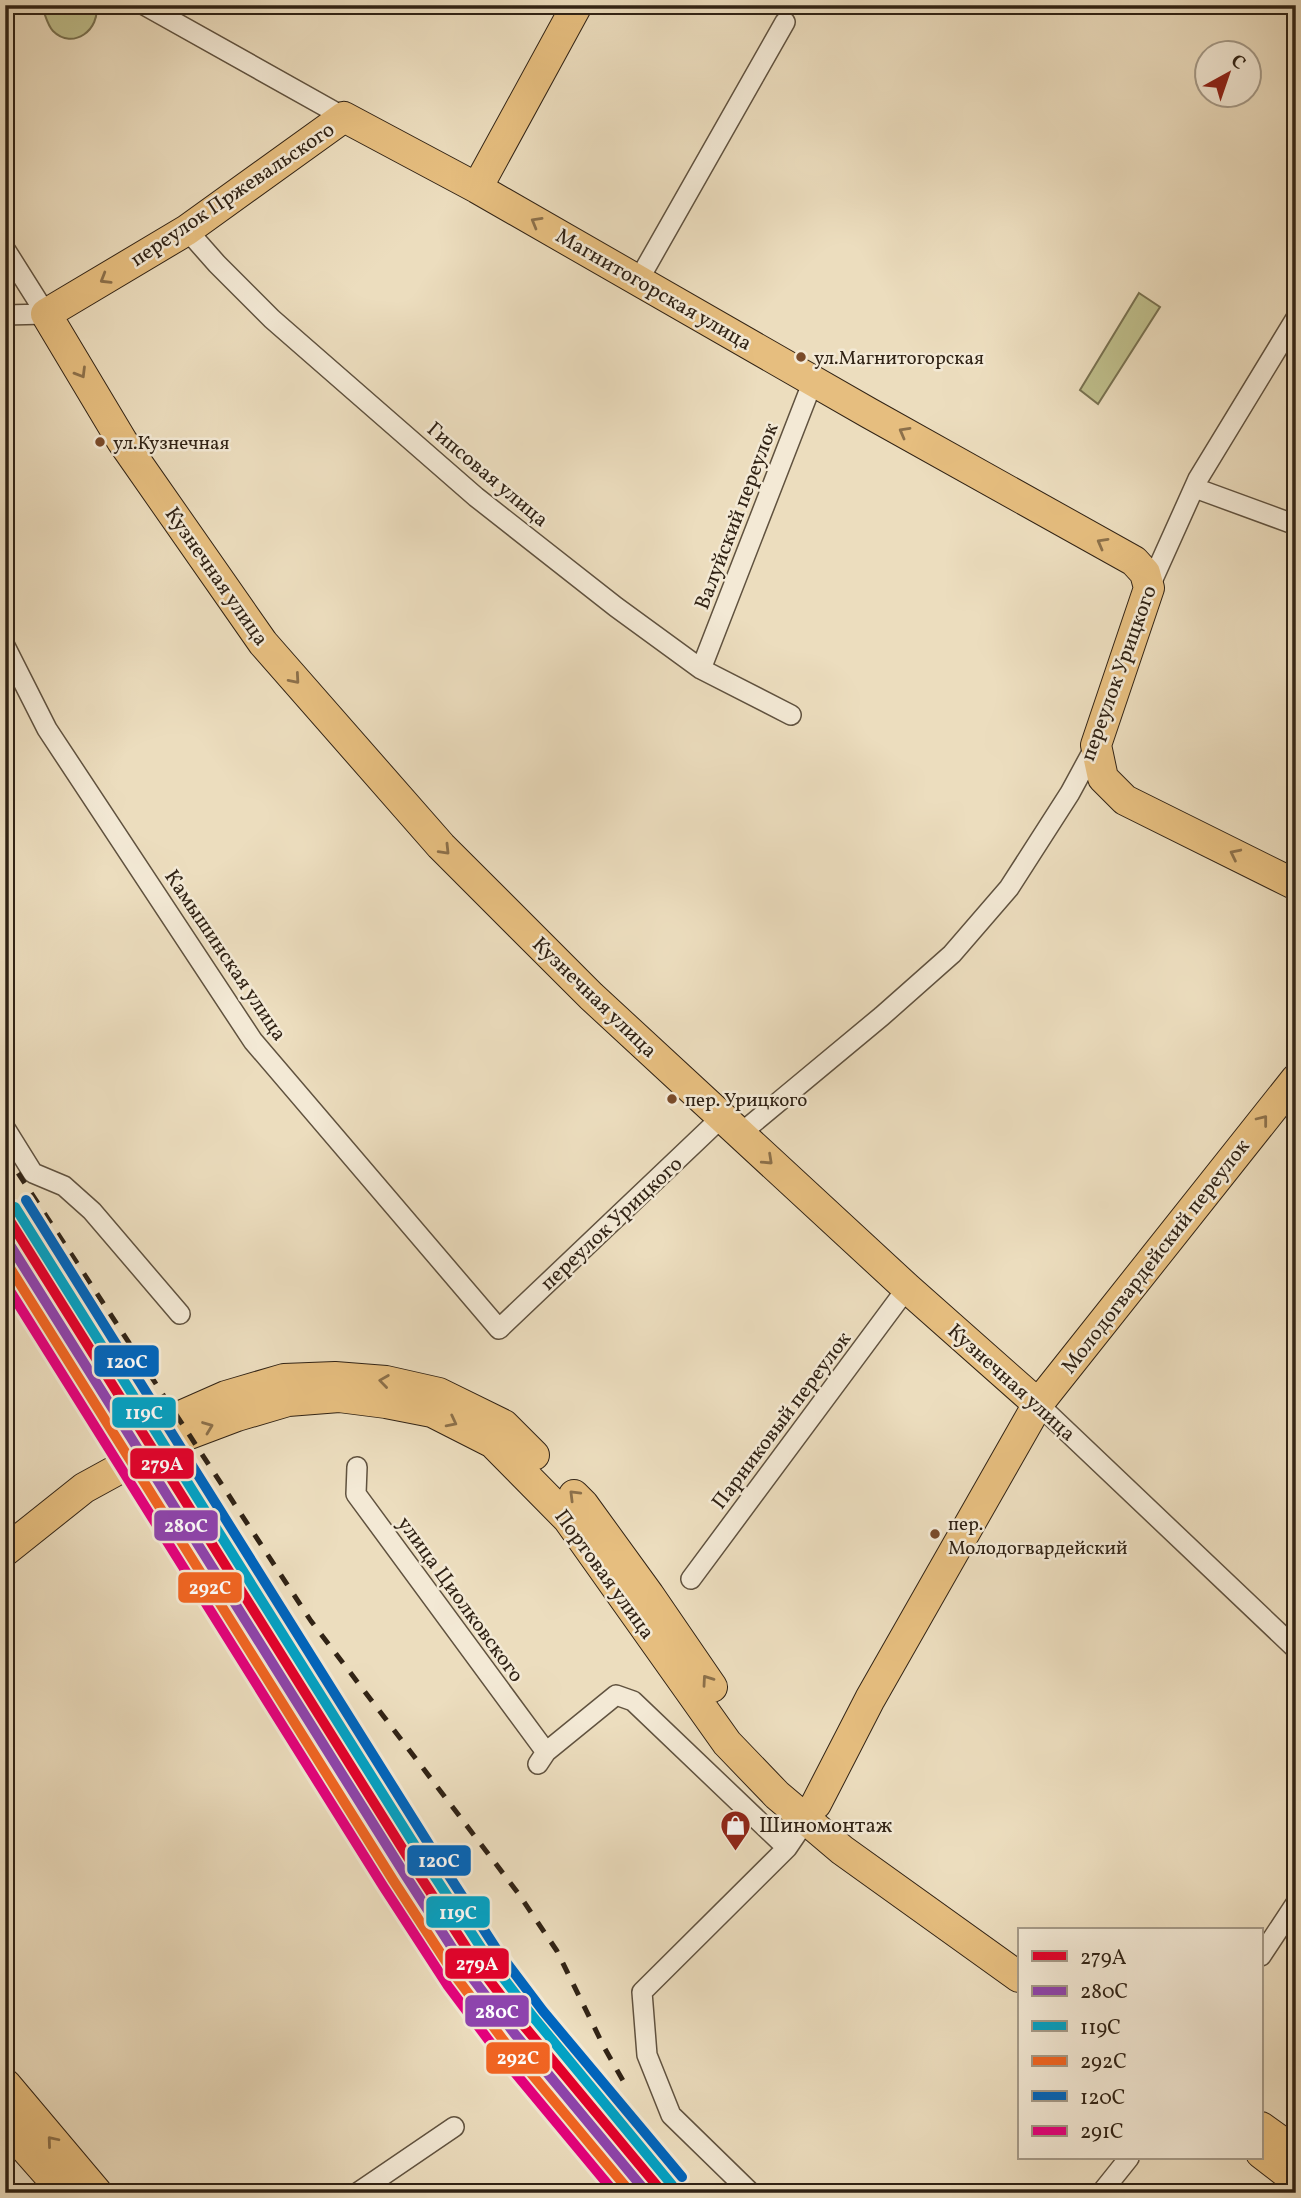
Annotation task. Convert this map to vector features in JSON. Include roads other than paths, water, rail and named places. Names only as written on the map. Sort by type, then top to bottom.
[{"type":"highway","points":[[5,2085],[96,2193]]},
{"type":"highway","points":[[5,2124],[66,2193]]},
{"type":"main road","points":[[477,188],[577,5]]},
{"type":"main road","name":"Магнитогорская улица","points":[[344,117],[477,188],[1134,561],[1145,573],[1149,588]]},
{"type":"main road","name":"переулок Пржевальского","points":[[46,314],[187,230],[344,117]]},
{"type":"main road","name":"Кузнечная улица","points":[[46,314],[122,441],[263,643],[441,846],[591,996],[907,1288],[1038,1404]]},
{"type":"main road","name":"переулок Урицкого","points":[[1096,745],[1149,588]]},
{"type":"main road","points":[[1096,745],[1103,778],[1125,800],[1296,885]]},
{"type":"main road","name":"Молодогвардейский переулок","points":[[811,1812],[870,1699],[1038,1404],[1296,1079]]},
{"type":"main road","name":"Портовая улица","points":[[5,1529],[75,1477],[158,1426],[226,1396],[284,1379],[335,1377],[386,1381],[439,1393],[504,1425],[583,1504],[743,1731],[842,1850],[1018,1976]]},
{"type":"main road","name":"Портовая улица","points":[[5,1551],[84,1488],[168,1442],[237,1416],[288,1401],[339,1397],[432,1412],[493,1443],[568,1519],[727,1744],[777,1795],[855,1837],[1018,1954]]},
{"type":"main road","points":[[1262,2128],[1296,2152]]},
{"type":"main road","points":[[1262,2154],[1296,2180]]},
{"type":"street","name":"Магнитогорская улица","points":[[144,5],[344,117]]},
{"type":"street","points":[[638,281],[785,22]]},
{"type":"street","name":"Гипсовая улица","points":[[187,230],[272,319],[476,497],[616,607],[701,669],[792,715]]},
{"type":"street","name":"Кузнечная улица","points":[[5,249],[46,314]]},
{"type":"street","name":"переулок Пржевальского","points":[[5,316],[46,314]]},
{"type":"street","name":"переулок Урицкого","points":[[1149,588],[1198,479],[1296,318]]},
{"type":"street","name":"Валуйский переулок","points":[[701,669],[813,380]]},
{"type":"street","points":[[1195,488],[1296,525]]},
{"type":"street","name":"Камышинская улица","points":[[5,646],[47,729],[253,1041],[499,1329]]},
{"type":"street","name":"переулок Урицкого","points":[[499,1329],[731,1126],[882,1016],[952,954],[1009,888],[1070,793],[1096,745]]},
{"type":"street","points":[[5,1128],[33,1173],[64,1186],[92,1211],[180,1314]]},
{"type":"street","name":"Парниковый переулок","points":[[691,1579],[907,1288]]},
{"type":"street","name":"Кузнечная улица","points":[[1038,1404],[1296,1649]]},
{"type":"street","name":"улица Циолковского","points":[[356,1467],[356,1494],[542,1758],[616,1695],[633,1701],[787,1848]]},
{"type":"street","name":"Молодогвардейский переулок","points":[[751,2193],[671,2115],[647,2055],[642,1992],[787,1848],[811,1812]]},
{"type":"street","points":[[1262,1954],[1296,1903]]},
{"type":"street","points":[[357,2193],[454,2127]]},
{"type":"street","points":[[1101,2193],[1127,2160]]},
{"type":"railway","points":[[5,1153],[311,1621],[518,1893],[557,1951],[626,2086]]},
{"type":"place","name":"ул.Магнитогорская","points":[[801,357]]},
{"type":"place","name":"ул.Кузнечная","points":[[100,442]]},
{"type":"place","name":"пер. Урицкого","points":[[672,1099]]},
{"type":"place","name":"пер. Молодогвардейский","points":[[935,1534]]},
{"type":"place","name":"Шиномонтаж","points":[[736,1852]]}]
